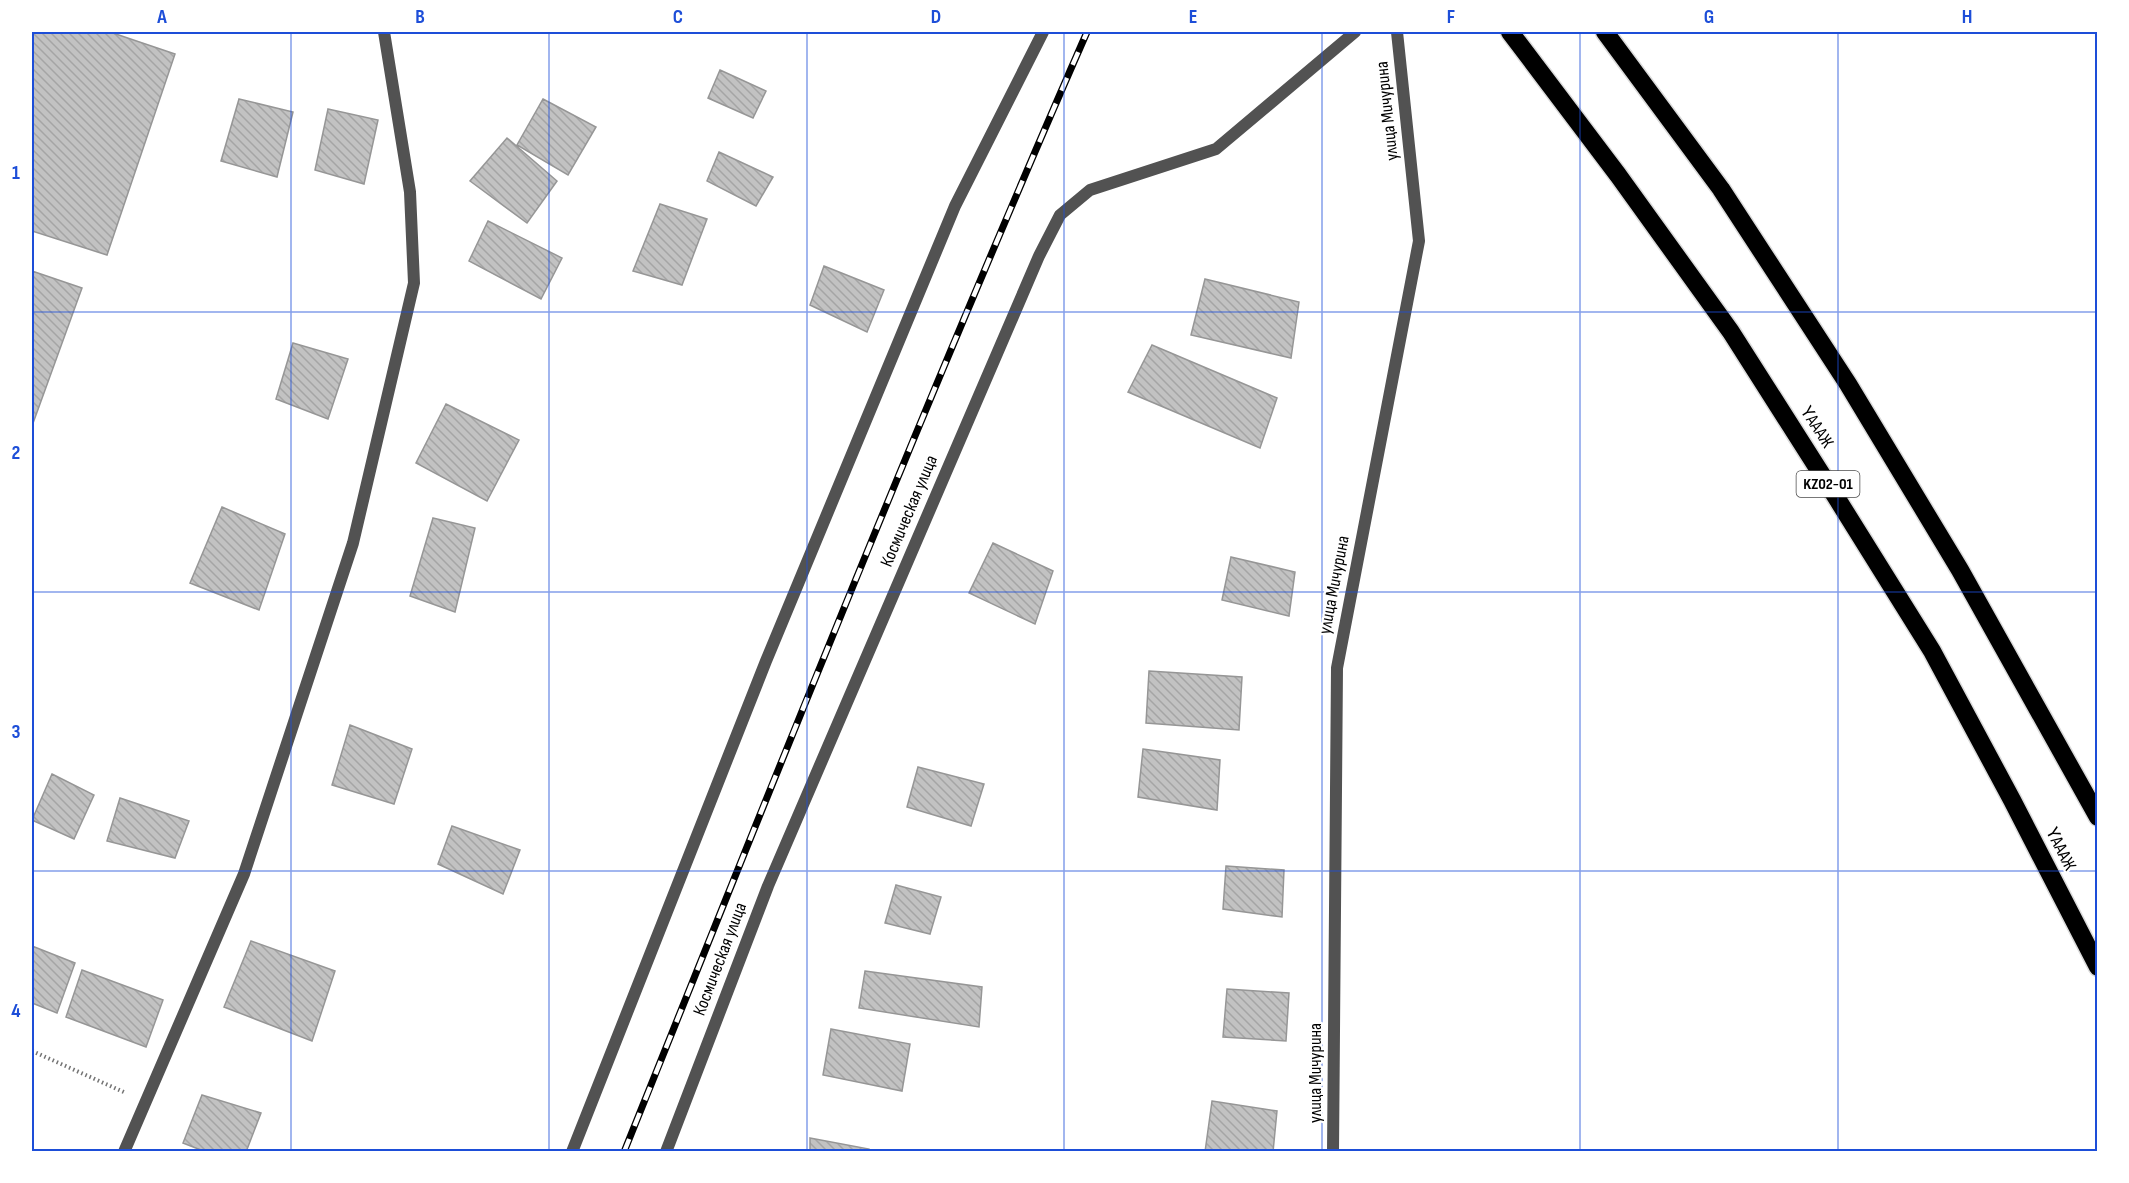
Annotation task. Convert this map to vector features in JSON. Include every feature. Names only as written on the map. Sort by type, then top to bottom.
[{"type":"highway","name":"ҮАААЖ","points":[[1510,32],[1618,175],[1731,332],[1836,496],[1932,651],[2012,800],[2097,967]]},
{"type":"highway","points":[[1605,32],[1721,189],[1848,384],[1960,570],[2097,816]]},
{"type":"street","points":[[124,1152],[248,862],[353,543],[414,283],[410,192],[384,32]]},
{"type":"street","points":[[572,1152],[766,661],[955,206],[1043,32]]},
{"type":"street","name":"Космическая улица","points":[[666,1152],[768,886],[1039,256],[1060,215],[1090,190],[1216,148],[1355,32]]},
{"type":"street","name":"улица Мичурина","points":[[1333,1152],[1336,668],[1419,241],[1397,32]]},
{"type":"path","points":[[32,1051],[146,1102]]},
{"type":"building","points":[[32,32],[110,32],[175,54],[107,255],[32,231]]},
{"type":"building","points":[[720,70],[766,91],[753,118],[708,98]]},
{"type":"building","points":[[239,99],[293,112],[277,177],[221,161]]},
{"type":"building","points":[[543,99],[596,127],[568,175],[517,145]]},
{"type":"building","points":[[328,109],[378,120],[364,184],[315,170]]},
{"type":"building","points":[[507,138],[557,181],[527,223],[470,181]]},
{"type":"building","points":[[719,152],[773,177],[756,206],[707,181]]},
{"type":"building","points":[[660,204],[707,219],[682,285],[633,271]]},
{"type":"building","points":[[488,221],[562,258],[541,299],[469,261]]},
{"type":"building","points":[[824,266],[884,290],[867,332],[810,305]]},
{"type":"building","points":[[32,271],[82,288],[32,426]]},
{"type":"building","points":[[1205,279],[1299,302],[1291,358],[1191,335]]},
{"type":"building","points":[[293,343],[348,359],[328,419],[276,399]]},
{"type":"building","points":[[1152,345],[1277,398],[1260,448],[1128,392]]},
{"type":"building","points":[[446,404],[519,440],[487,501],[416,463]]},
{"type":"building","points":[[222,507],[285,534],[259,610],[190,583]]},
{"type":"building","points":[[433,518],[475,528],[455,612],[410,596]]},
{"type":"building","points":[[993,543],[1053,571],[1035,624],[969,593]]},
{"type":"building","points":[[1231,557],[1295,572],[1289,616],[1222,600]]},
{"type":"building","points":[[1149,671],[1242,677],[1239,730],[1146,723]]},
{"type":"building","points":[[350,725],[412,749],[394,804],[332,785]]},
{"type":"building","points":[[1143,749],[1220,760],[1217,810],[1138,797]]},
{"type":"building","points":[[918,767],[984,784],[971,826],[907,807]]},
{"type":"building","points":[[52,774],[94,795],[74,839],[32,820]]},
{"type":"building","points":[[120,798],[189,821],[175,858],[107,841]]},
{"type":"building","points":[[452,826],[520,850],[503,894],[438,864]]},
{"type":"building","points":[[1226,866],[1284,870],[1282,917],[1223,909]]},
{"type":"building","points":[[896,885],[941,897],[930,934],[885,923]]},
{"type":"building","points":[[251,941],[335,971],[312,1041],[224,1007]]},
{"type":"building","points":[[32,946],[75,963],[57,1013],[32,1003]]},
{"type":"building","points":[[82,970],[163,1000],[146,1047],[66,1017]]},
{"type":"building","points":[[865,971],[982,987],[979,1027],[859,1008]]},
{"type":"building","points":[[1227,989],[1289,993],[1286,1041],[1223,1037]]},
{"type":"building","points":[[831,1029],[910,1044],[902,1091],[823,1075]]},
{"type":"building","points":[[202,1095],[261,1113],[246,1152],[206,1152],[183,1143]]},
{"type":"building","points":[[1212,1101],[1277,1111],[1273,1152],[1205,1152]]},
{"type":"building","points":[[810,1138],[869,1149],[869,1152],[810,1152]]},
{"type":"railway","points":[[624,1152],[909,450],[1087,32]]}]
